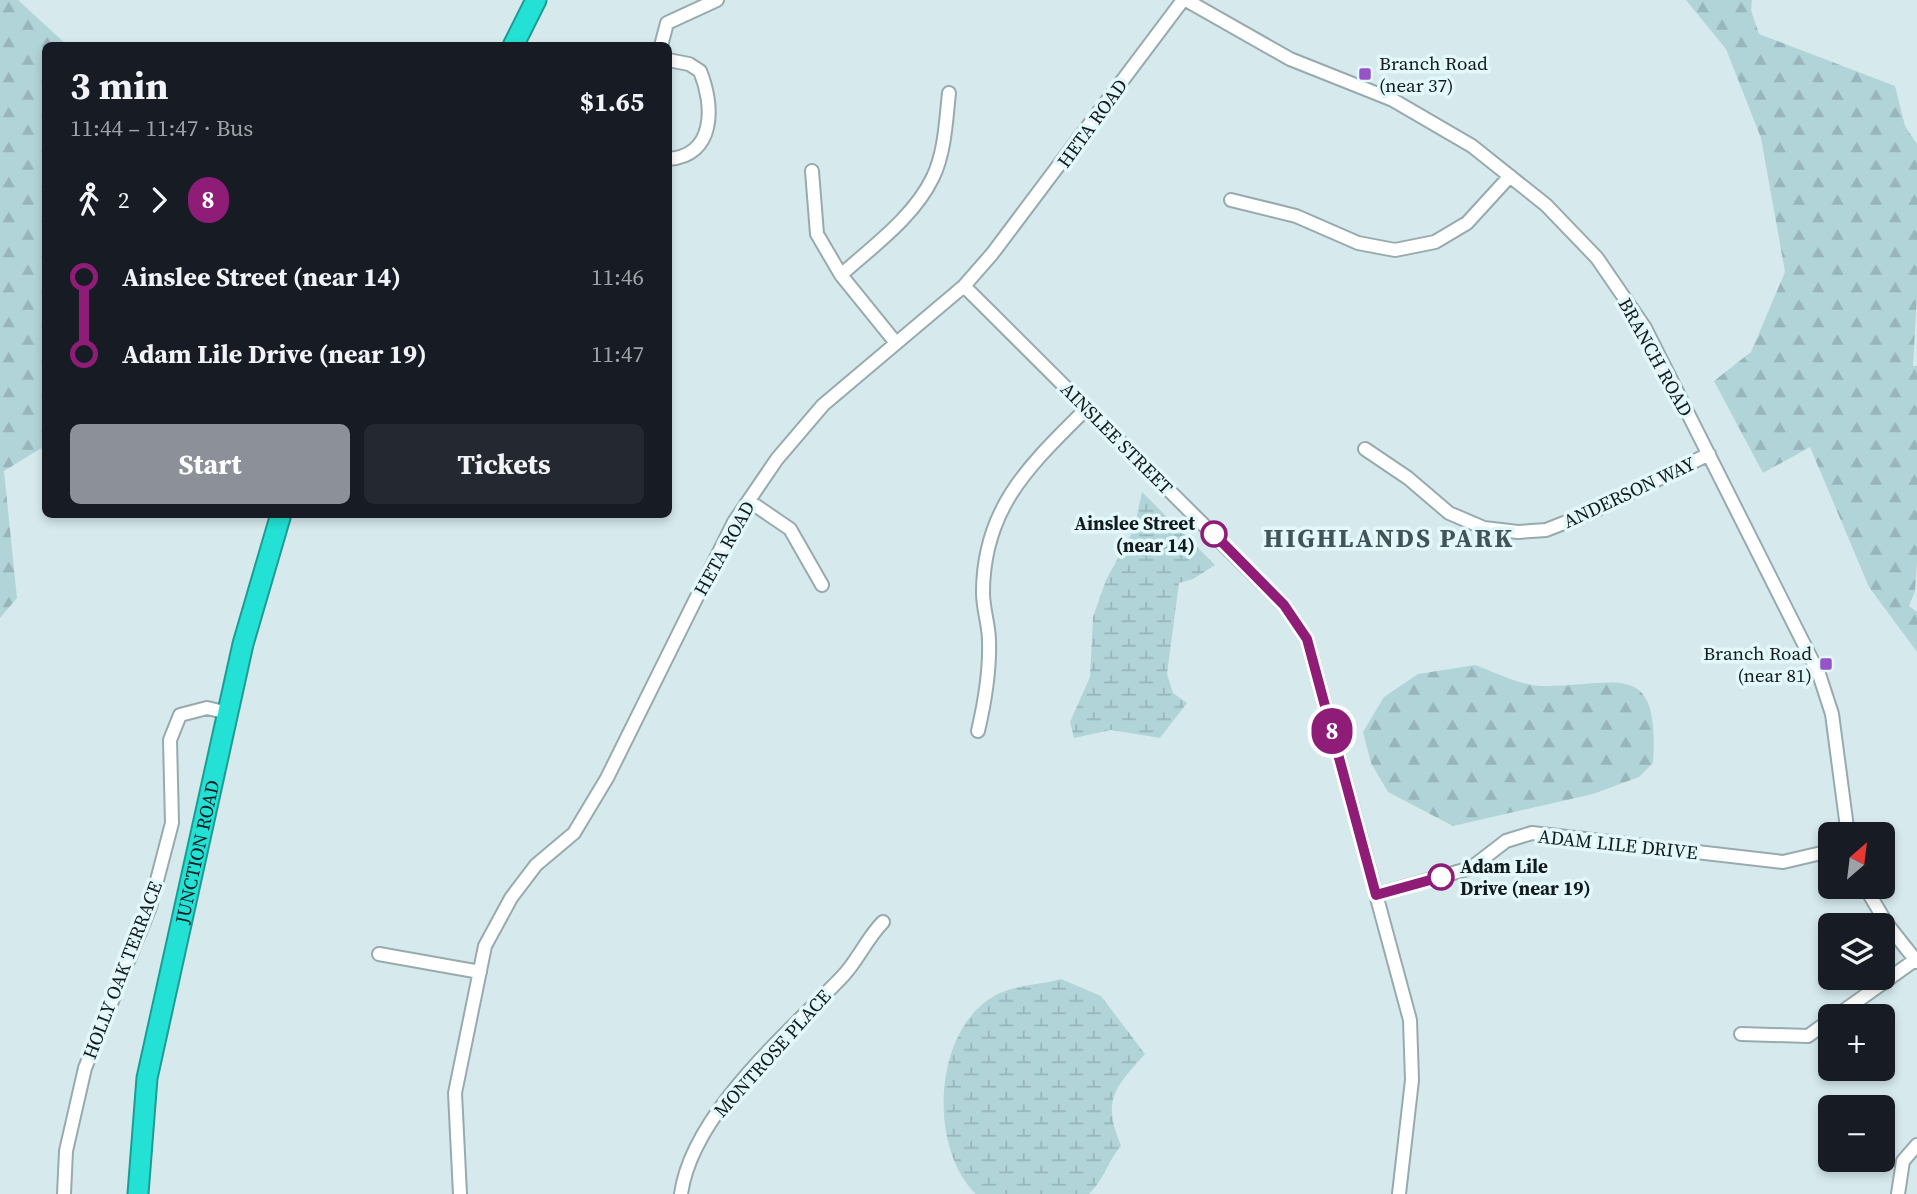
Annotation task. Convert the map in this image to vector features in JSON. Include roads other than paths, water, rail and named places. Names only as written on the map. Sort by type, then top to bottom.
[{"type":"highway","points":[[515,42],[536,0]]},
{"type":"highway","name":"JUNCTION ROAD","points":[[138,1194],[146,1078],[243,644],[280,518]]},
{"type":"street","points":[[662,42],[667,23],[717,0]]},
{"type":"street","name":"BRANCH ROAD","points":[[1184,0],[1290,59],[1393,100],[1472,146],[1546,205],[1597,258],[1645,328],[1826,692],[1836,741],[1846,822]]},
{"type":"street","name":"HETA ROAD","points":[[460,1194],[455,1093],[485,946],[511,898],[536,865],[574,833],[607,778],[734,522],[777,459],[823,405],[964,286],[1023,216],[1184,0]]},
{"type":"street","points":[[672,61],[689,64],[700,71],[710,108],[699,147],[685,158],[672,159]]},
{"type":"street","points":[[841,275],[916,205],[934,176],[944,141],[948,93]]},
{"type":"street","points":[[812,171],[817,234],[841,275],[896,343]]},
{"type":"street","points":[[1231,200],[1296,216],[1358,243],[1395,250],[1435,242],[1468,223],[1510,176]]},
{"type":"street","name":"AINSLEE STREET","points":[[964,286],[1284,605],[1301,628],[1311,652],[1404,998],[1412,1042],[1412,1080],[1399,1194]]},
{"type":"street","points":[[978,731],[988,690],[989,640],[983,594],[993,530],[1025,471],[1087,408]]},
{"type":"street","name":"ANDERSON WAY","points":[[1365,449],[1408,478],[1449,513],[1484,528],[1518,532],[1546,530],[1592,512],[1709,454]]},
{"type":"street","points":[[749,500],[790,529],[822,585]]},
{"type":"street","name":"HOLLY OAK TERRACE","points":[[64,1194],[66,1151],[85,1068],[150,907],[172,823],[170,740],[180,715],[208,708],[229,713]]},
{"type":"street","name":"ADAM LILE DRIVE","points":[[1376,895],[1471,868],[1506,841],[1532,833],[1783,862],[1818,854]]},
{"type":"street","points":[[1854,1004],[1916,961],[1887,924],[1873,900]]},
{"type":"street","name":"MONTROSE PLACE","points":[[681,1194],[693,1152],[712,1117],[805,1011],[844,976],[871,934],[883,922]]},
{"type":"street","points":[[379,954],[480,972]]},
{"type":"street","points":[[1741,1034],[1808,1036],[1818,1029]]},
{"type":"street","points":[[1898,1194],[1903,1161],[1917,1145]]},
{"type":"place","name":"Branch Road (near 37)","points":[[1365,74]]},
{"type":"place","name":"Ainslee Street (near 14)","points":[[1214,534]]},
{"type":"place","name":"Branch Road (near 81)","points":[[1826,664]]},
{"type":"place","name":"Adam Lile Drive (near 19)","points":[[1441,877]]},
{"type":"district","name":"HIGHLANDS PARK","points":[[1389,538]]}]
